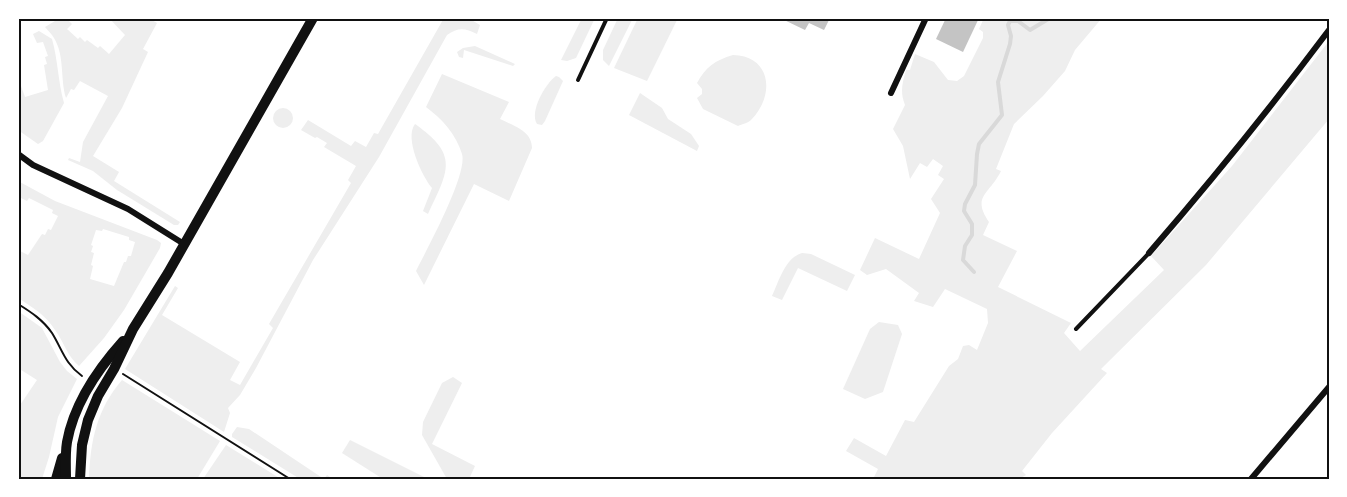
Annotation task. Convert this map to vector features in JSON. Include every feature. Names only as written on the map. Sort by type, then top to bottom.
[{"type":"main road","points":[[80,479],[82,445],[88,420],[98,396],[133,330],[313,18]]},
{"type":"main road","points":[[56,479],[73,417],[86,389],[107,359],[133,330]]},
{"type":"main road","points":[[66,443],[66,479]]},
{"type":"street","points":[[891,93],[926,18]]},
{"type":"street","points":[[1149,253],[1266,112],[1329,30]]},
{"type":"street","points":[[18,154],[33,165],[128,209],[184,244]]},
{"type":"street","points":[[1251,479],[1329,387]]},
{"type":"lane","points":[[578,80],[607,18]]},
{"type":"lane","points":[[1076,329],[1149,253]]},
{"type":"path","points":[[18,304],[37,317],[53,334],[69,365],[82,376]]},
{"type":"path","points":[[120,373],[290,479]]},
{"type":"shaded area","points":[[60,18],[72,18],[69,21],[72,24],[67,29],[78,39],[80,37],[85,42],[87,40],[98,48],[100,46],[109,54],[125,35],[109,18],[148,18],[157,23],[143,49],[148,52],[122,108],[93,156],[119,172],[114,181],[180,222],[178,225],[174,225],[117,190],[93,171],[68,160],[69,158],[80,162],[83,142],[108,96],[80,81],[74,90],[71,89],[66,98],[60,52],[45,27]]},
{"type":"shaded area","points":[[444,18],[468,18],[480,25],[477,34],[462,29],[447,35],[379,157],[313,260],[256,368],[240,395],[228,408],[230,413],[224,432],[125,369],[175,286],[178,288],[162,315],[240,362],[230,380],[240,385],[273,328],[269,324],[351,183],[348,180],[356,166],[324,147],[327,143],[301,130],[308,120],[351,146],[355,141],[366,147],[374,133],[378,134]]},
{"type":"shaded area","points":[[582,18],[595,18],[576,58],[561,60]]},
{"type":"shaded area","points":[[618,18],[633,18],[609,66],[603,60],[603,50]]},
{"type":"shaded area","points":[[638,18],[678,18],[647,81],[614,68]]},
{"type":"shaded area","points":[[984,18],[1102,18],[1075,50],[1065,71],[1014,124],[996,169],[1001,171],[982,201],[984,213],[989,222],[983,235],[1017,251],[998,287],[1071,323],[1064,333],[1080,351],[1164,270],[1151,256],[1232,166],[1329,41],[1329,119],[1206,265],[1101,369],[1107,373],[1052,433],[1022,471],[1026,475],[1019,479],[873,479],[878,469],[846,451],[854,438],[886,456],[905,420],[914,422],[949,366],[958,359],[963,346],[969,345],[977,350],[988,323],[987,309],[945,289],[933,307],[914,301],[919,293],[886,269],[867,275],[860,270],[875,238],[919,259],[940,213],[931,199],[944,179],[938,175],[943,166],[933,159],[927,167],[920,163],[910,179],[903,146],[893,129],[905,105],[902,92],[906,70],[910,70],[915,54],[934,62],[948,80],[957,81],[964,76],[983,38],[983,32],[979,29]]},
{"type":"shaded area","points":[[39,31],[52,39],[64,103],[43,141],[38,144],[18,130],[18,86],[21,86],[25,97],[48,90],[44,65],[47,64],[45,57],[48,56],[43,42],[37,43],[33,34]]},
{"type":"shaded area","points":[[475,46],[515,64],[513,66],[464,50],[463,58],[459,57],[457,52],[463,48]]},
{"type":"shaded area","points":[[733,55],[746,57],[756,62],[766,79],[764,100],[759,110],[750,121],[738,126],[703,109],[697,98],[702,94],[702,89],[697,83],[703,73],[721,59]]},
{"type":"shaded area","points":[[442,74],[509,102],[500,119],[526,133],[532,148],[509,201],[474,184],[424,285],[416,271],[453,194],[462,164],[462,154],[452,134],[443,122],[426,107]]},
{"type":"shaded area","points":[[556,76],[563,81],[545,121],[542,125],[537,124],[535,113],[539,98]]},
{"type":"shaded area","points":[[640,93],[662,108],[668,119],[691,134],[699,146],[697,151],[629,115]]},
{"type":"shaded area","points":[[283,108],[290,111],[293,118],[290,125],[283,128],[276,125],[273,118],[276,111]]},
{"type":"shaded area","points":[[415,124],[439,145],[446,164],[441,186],[428,214],[423,211],[432,188],[419,166],[413,147],[412,130]]},
{"type":"shaded area","points":[[18,181],[55,201],[161,243],[124,310],[104,338],[79,366],[71,358],[47,320],[18,298],[18,250],[28,255],[42,234],[45,235],[48,229],[51,230],[58,216],[52,213],[53,210],[29,198],[27,201],[21,198],[18,203]],"holes":[[[103,229],[129,237],[129,240],[135,242],[131,256],[128,256],[124,262],[114,286],[90,279],[94,253],[91,252],[93,246],[91,245],[96,230],[102,231]]]},
{"type":"shaded area","points":[[802,253],[811,254],[855,275],[847,291],[798,268],[782,300],[772,296],[787,265]]},
{"type":"shaded area","points":[[18,311],[42,328],[60,362],[77,379],[58,417],[42,479],[18,479],[18,408],[37,380],[18,368]]},
{"type":"shaded area","points":[[879,322],[898,325],[902,334],[883,392],[865,399],[843,389],[870,329]]},
{"type":"shaded area","points":[[453,377],[462,383],[432,444],[475,466],[469,479],[447,479],[422,435],[423,422],[442,383]]},
{"type":"shaded area","points":[[122,380],[220,441],[197,479],[89,479],[93,439],[101,414],[106,402]]},
{"type":"shaded area","points":[[237,427],[249,429],[324,479],[300,479],[232,437]]},
{"type":"shaded area","points":[[350,440],[424,477],[423,479],[383,479],[342,453]]},
{"type":"shaded area","points":[[226,445],[281,479],[203,479]]},
{"type":"building","points":[[780,18],[830,18],[824,30],[809,23],[805,30]]},
{"type":"building","points":[[946,18],[979,18],[963,52],[936,39]]},
{"type":"waterway","points":[[974,272],[963,260],[965,246],[972,235],[972,224],[964,211],[965,204],[975,185],[979,144],[1002,115],[998,82],[1010,44],[1011,36],[1008,25],[1010,21],[1018,21],[1030,30],[1050,18]]}]
